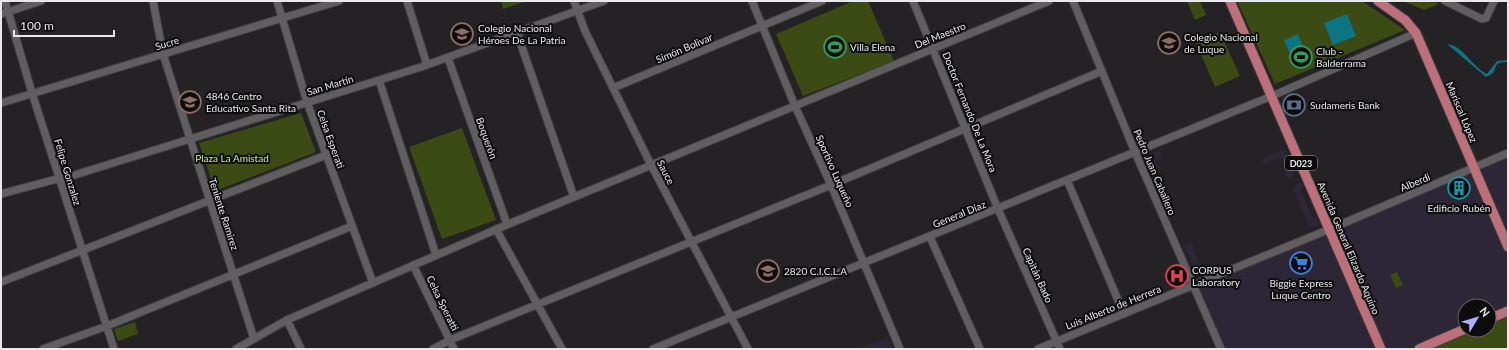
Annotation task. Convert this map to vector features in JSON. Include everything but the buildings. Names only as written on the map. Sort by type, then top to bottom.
[{"type":"main road","name":"Avenida General Elizardo Aquino","points":[[1230,1],[1381,349]]},
{"type":"main road","name":"Mariscal López","points":[[1378,1],[1405,20],[1416,33],[1508,247]]},
{"type":"main road","points":[[1497,316],[1508,311]]},
{"type":"main road","points":[[1419,349],[1457,332]]},
{"type":"street","name":"Felipe Gonzalez","points":[[5,1],[5,12],[60,178],[81,251],[114,349]]},
{"type":"street","points":[[5,12],[41,1]]},
{"type":"street","name":"Teniente Ramirez","points":[[153,1],[163,54],[254,339]]},
{"type":"street","name":"Celsa Esperati","points":[[277,1],[307,102],[373,283]]},
{"type":"street","name":"Sucre","points":[[1,103],[339,1]]},
{"type":"street","points":[[407,1],[426,65]]},
{"type":"street","name":"Sauce","points":[[574,1],[585,32],[651,165],[748,349]]},
{"type":"street","name":"San Martín","points":[[1,194],[190,139],[448,58],[604,1]]},
{"type":"street","name":"Sportivo Luqueño","points":[[752,1],[794,106],[831,185],[900,349]]},
{"type":"street","name":"Simón Bolivar","points":[[613,88],[822,1]]},
{"type":"street","name":"Doctor Fernando De La Mora","points":[[913,1],[998,209]]},
{"type":"street","name":"Del Maestro","points":[[236,349],[287,320],[496,229],[1049,1]]},
{"type":"street","name":"Pedro Juan Caballero","points":[[1073,1],[1135,152],[1220,349]]},
{"type":"street","points":[[1445,1],[1482,19],[1486,18],[1494,1]]},
{"type":"street","points":[[517,33],[574,197]]},
{"type":"street","name":"General Díaz","points":[[655,349],[1272,96],[1416,33]]},
{"type":"street","name":"Boquerón","points":[[448,58],[509,224]]},
{"type":"street","points":[[432,349],[537,304],[831,185],[1102,72]]},
{"type":"street","points":[[379,80],[436,255]]},
{"type":"street","name":"Alberdi","points":[[1330,230],[1508,153]]},
{"type":"street","points":[[1,282],[326,155]]},
{"type":"street","points":[[1067,180],[1124,314]]},
{"type":"street","name":"Capitán Bado","points":[[998,209],[1060,349]]},
{"type":"street","points":[[43,349],[107,326],[352,226]]},
{"type":"street","points":[[496,229],[562,349]]},
{"type":"street","name":"Luis Alberto de Herrera","points":[[1038,349],[1330,230]]},
{"type":"street","points":[[930,237],[980,349]]},
{"type":"street","name":"Celsa Speratti","points":[[413,265],[454,349]]},
{"type":"street","points":[[287,320],[301,349]]},
{"type":"shaded area","points":[[1284,149],[1287,157],[1280,160],[1279,158],[1264,165],[1261,159]]},
{"type":"shaded area","points":[[1159,150],[1163,159],[1156,162],[1161,172],[1153,175],[1145,157]]},
{"type":"shaded area","points":[[1508,157],[1508,236],[1481,170],[1484,167]]},
{"type":"shaded area","points":[[1290,167],[1294,176],[1288,179],[1284,170]]},
{"type":"shaded area","points":[[1470,174],[1474,177],[1508,256],[1508,307],[1497,312],[1497,298],[1457,298],[1457,328],[1410,349],[1386,349],[1336,232]]},
{"type":"shaded area","points":[[1301,182],[1304,188],[1295,193],[1292,187]]},
{"type":"shaded area","points":[[1301,191],[1312,217],[1316,216],[1320,224],[1310,228],[1295,194]]},
{"type":"shaded area","points":[[1326,235],[1376,349],[1225,349],[1200,287]]},
{"type":"shaded area","points":[[1191,242],[1203,271],[1196,273],[1184,245]]},
{"type":"shaded area","points":[[888,337],[892,349],[858,349]]},
{"type":"green space","points":[[501,1],[523,1],[523,2],[503,9]]},
{"type":"green space","name":"Villa Elena","points":[[853,1],[868,1],[894,61],[803,96],[776,34]]},
{"type":"green space","points":[[1187,1],[1200,1],[1206,15],[1195,20]]},
{"type":"green space","name":"Club - Balderrama","points":[[1237,1],[1362,1],[1405,30],[1275,84]]},
{"type":"green space","points":[[1403,1],[1433,1],[1439,4],[1424,10]]},
{"type":"green space","points":[[1220,32],[1240,76],[1215,87],[1196,43]]},
{"type":"green space","name":"Plaza La Amistad","points":[[301,113],[316,152],[215,191],[199,143]]},
{"type":"green space","points":[[462,128],[496,220],[442,239],[409,147]]},
{"type":"green space","points":[[1397,272],[1403,285],[1396,288],[1390,275]]},
{"type":"green space","points":[[1508,315],[1508,349],[1429,349],[1457,337],[1497,338],[1497,320]]},
{"type":"green space","points":[[135,322],[138,334],[118,341],[114,329]]},
{"type":"water","points":[[1347,14],[1356,36],[1333,45],[1324,23]]},
{"type":"water","points":[[1298,34],[1307,57],[1294,63],[1284,40]]},
{"type":"water","points":[[1447,44],[1458,48],[1477,67],[1487,74],[1497,61],[1508,60],[1508,62],[1497,64],[1493,73],[1486,77]]},
{"type":"place","name":"Colegio Nacional Héroes De La Patria","points":[[462,34]]},
{"type":"place","name":"Colegio Nacional de Luque","points":[[1169,43]]},
{"type":"place","name":"Villa Elena","points":[[835,47]]},
{"type":"place","name":"Club - Balderrama","points":[[1301,57]]},
{"type":"place","name":"4846 Centro Educativo Santa Rita","points":[[190,102]]},
{"type":"place","name":"Sudameris Bank","points":[[1294,105]]},
{"type":"place","name":"Edificio Rubén","points":[[1459,188]]},
{"type":"place","name":"Biggie Express Luque Centro","points":[[1301,263]]},
{"type":"place","name":"2820 C.I.C.L.A","points":[[768,271]]},
{"type":"place","name":"CORPUS Laboratory","points":[[1177,276]]}]
